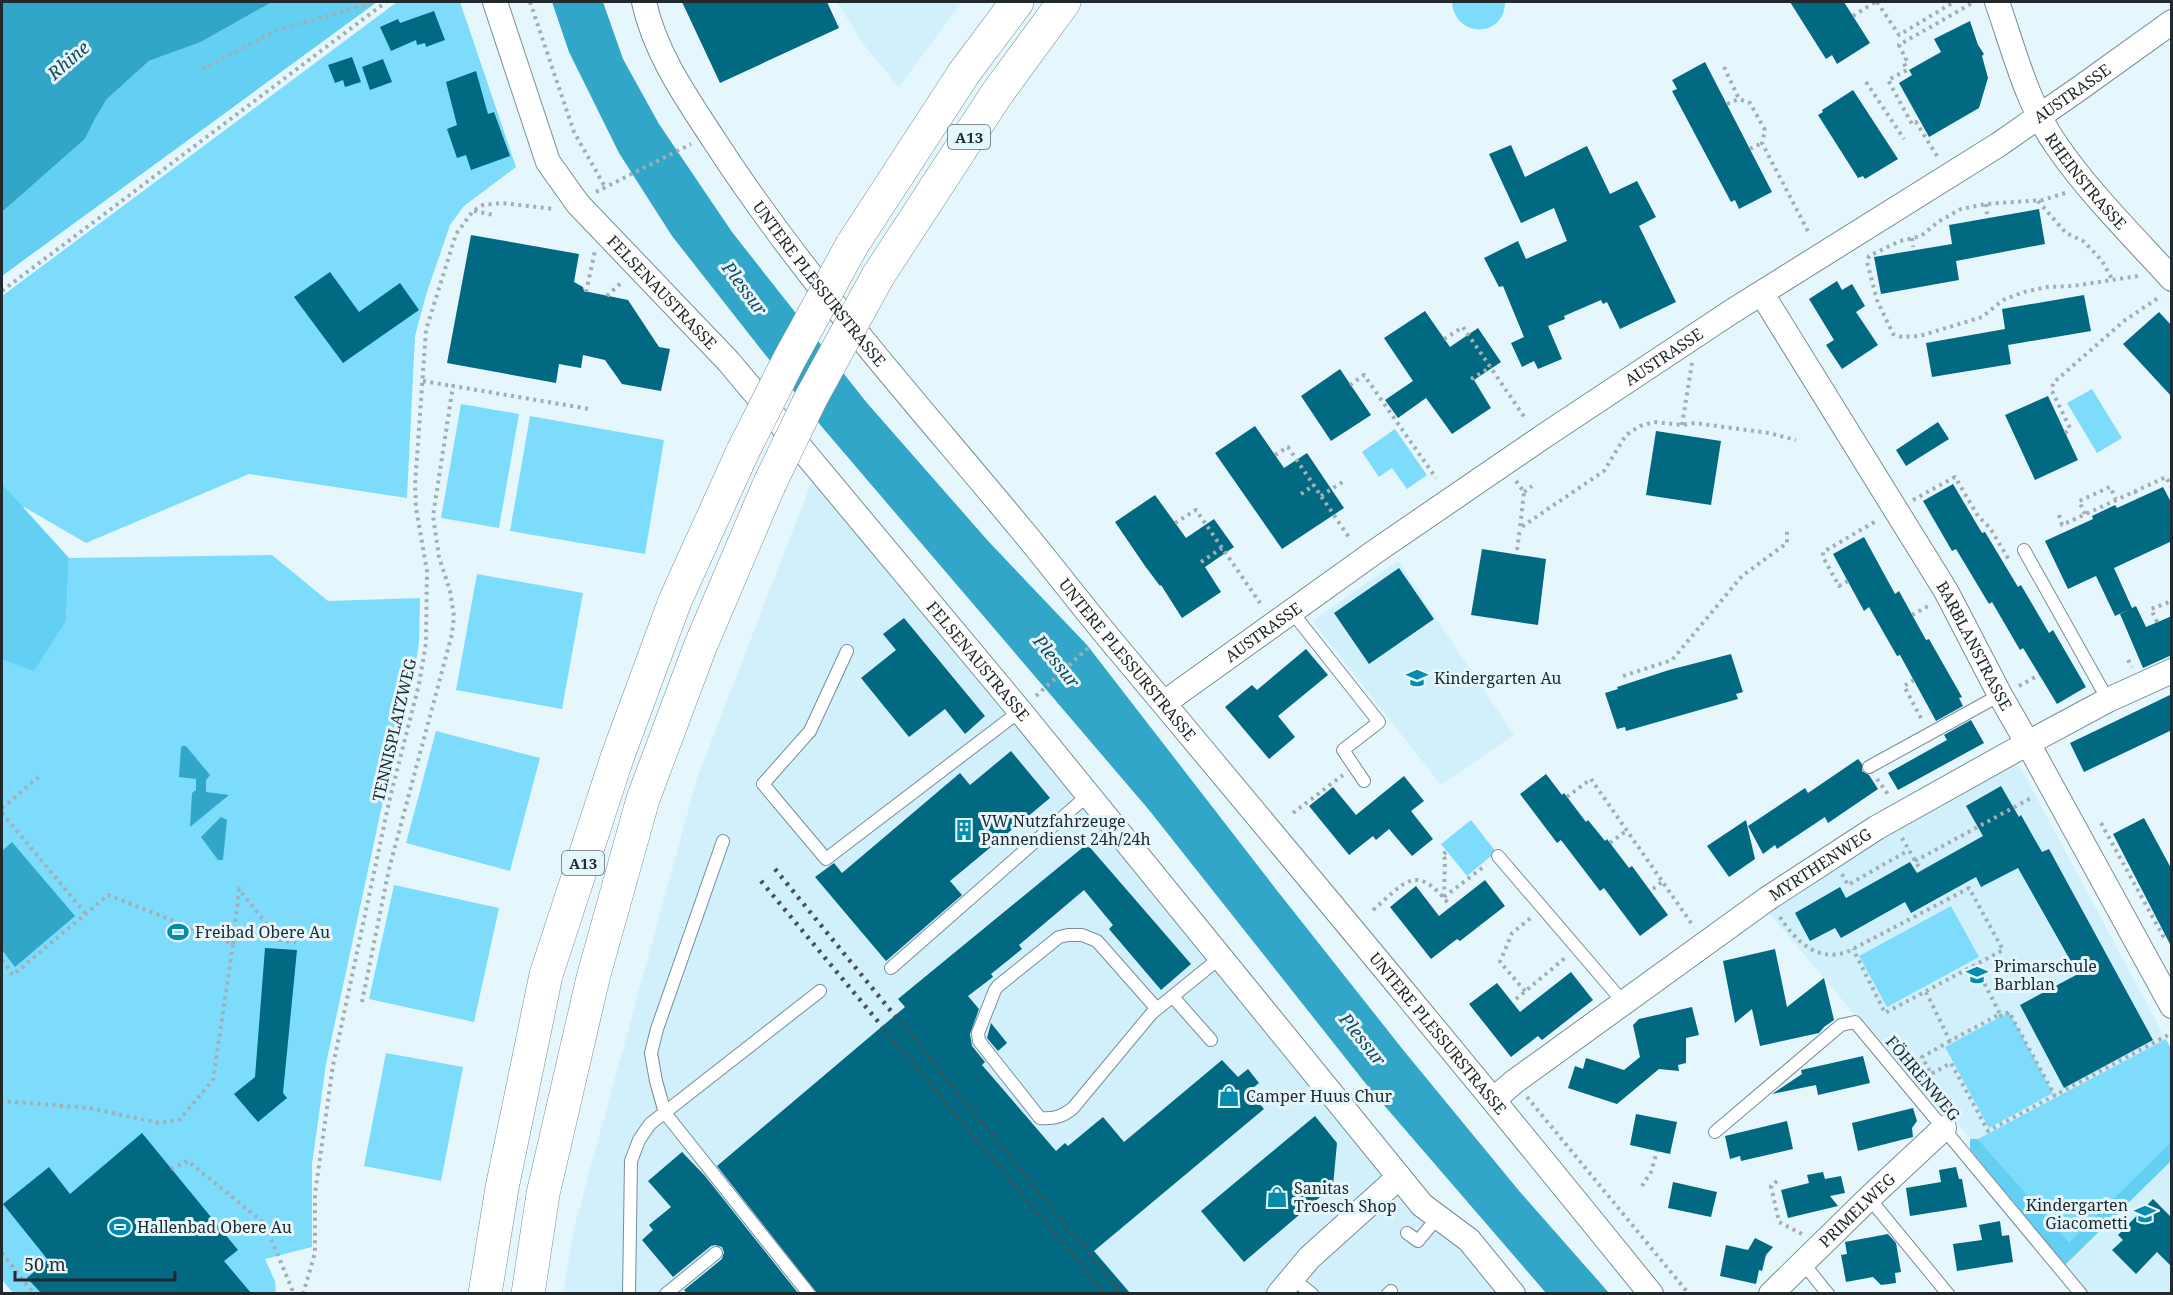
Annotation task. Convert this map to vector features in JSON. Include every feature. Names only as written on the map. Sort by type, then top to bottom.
[{"type":"highway","name":"A13","points":[[485,1293],[502,1188],[546,975],[617,758],[675,601],[743,451],[789,360],[852,245],[964,73],[1017,2]]},
{"type":"highway","name":"A13","points":[[528,1293],[543,1194],[593,978],[643,799],[700,647],[769,485],[811,398],[878,276],[996,95],[1064,2]]},
{"type":"street","name":"FELSENAUSTRASSE","points":[[495,2],[548,162],[578,204],[729,362],[1020,711],[1422,1205],[1469,1240],[1513,1293]]},
{"type":"street","name":"UNTERE PLESSURSTRASSE","points":[[644,2],[648,21],[668,67],[745,188],[809,274],[1494,1099],[1651,1293]]},
{"type":"street","name":"RHEINSTRASSE","points":[[1997,2],[2026,84],[2039,115],[2056,146],[2167,287]]},
{"type":"street","name":"AUSTRASSE","points":[[1164,703],[1376,551],[1503,465],[1697,334],[1998,145],[2172,22]]},
{"type":"street","name":"BARBLANSTRASSE","points":[[1762,294],[1946,591],[2000,696],[2172,1006]]},
{"type":"street","name":"MYRTHENWEG","points":[[1494,1099],[1514,1082],[1767,899],[1876,828],[1902,825],[2028,743],[2108,700],[2172,671]]},
{"type":"street","name":"PRIMELWEG","points":[[1771,1293],[1944,1128]]},
{"type":"street","points":[[1286,1286],[1309,1258],[1400,1177]]},
{"type":"lane","points":[[2024,550],[2108,700]]},
{"type":"lane","points":[[1292,612],[1379,722],[1343,750],[1364,781]]},
{"type":"lane","points":[[847,651],[810,731],[763,784],[826,859],[1020,711]]},
{"type":"lane","points":[[1869,767],[2000,696]]},
{"type":"lane","points":[[891,968],[1088,795]]},
{"type":"lane","points":[[723,841],[657,1029],[651,1053],[656,1082],[665,1113],[809,1293]]},
{"type":"lane","points":[[1498,856],[1624,1003]]},
{"type":"lane","points":[[1157,1009],[1097,941],[1082,935],[1068,935],[1059,937],[994,990],[978,1034],[979,1041],[1040,1118],[1051,1119],[1064,1116],[1157,1009],[1221,957]]},
{"type":"lane","points":[[629,1293],[631,1161],[639,1140],[650,1124],[820,991]]},
{"type":"lane","points":[[1173,997],[1210,1040]]},
{"type":"lane","name":"FÖHRENWEG","points":[[1715,1132],[1841,1025],[1855,1023],[2081,1293]]},
{"type":"lane","points":[[1869,1198],[1948,1293]]},
{"type":"lane","points":[[1407,1233],[1418,1241],[1438,1216]]},
{"type":"lane","points":[[666,1293],[716,1254]]},
{"type":"lane","points":[[1803,1263],[1828,1293]]},
{"type":"lane","points":[[1286,1286],[1312,1293]]},
{"type":"path","points":[[202,69],[278,30],[376,2]]},
{"type":"path","points":[[2,291],[386,2]]},
{"type":"path","points":[[530,2],[574,132],[605,187]]},
{"type":"path","points":[[1853,16],[1876,2],[1899,36],[1954,2]]},
{"type":"path","points":[[1937,156],[1916,122],[1912,124],[1888,80],[1908,70],[1903,61],[1906,59],[1899,45],[1974,2]]},
{"type":"path","points":[[1724,68],[1739,99]]},
{"type":"path","points":[[1866,82],[1904,139]]},
{"type":"path","points":[[1727,104],[1739,99],[1750,103],[1765,130],[1762,143],[1810,235]]},
{"type":"path","points":[[1750,148],[1762,143]]},
{"type":"path","points":[[610,184],[689,145]]},
{"type":"path","points":[[2071,191],[2038,200],[1986,204],[1961,209],[1938,222],[1921,236],[1900,241],[1869,256],[1867,262],[1877,300],[1893,334],[1902,337],[1920,336],[1982,317],[2003,300],[2024,292],[2145,275]]},
{"type":"path","points":[[2038,200],[2066,233],[2083,241],[2091,249],[2102,261],[2112,279]]},
{"type":"path","points":[[473,211],[491,203],[553,209],[578,204]]},
{"type":"path","points":[[1986,204],[1987,214]]},
{"type":"path","points":[[473,211],[494,215]]},
{"type":"path","name":"TENNISPLATZWEG","points":[[303,1293],[315,1253],[315,1194],[333,1065],[389,802],[419,684],[426,643],[427,571],[416,508],[415,485],[426,330],[456,234],[473,211]]},
{"type":"path","points":[[586,292],[600,227]]},
{"type":"path","points":[[1912,238],[1913,247]]},
{"type":"path","points":[[2065,433],[2070,428],[2052,391],[2053,383],[2167,287]]},
{"type":"path","points":[[1444,339],[1463,327],[1526,418]]},
{"type":"path","points":[[1682,425],[1694,356]]},
{"type":"path","points":[[1471,379],[1491,367]]},
{"type":"path","points":[[1350,384],[1364,375],[1436,478]]},
{"type":"path","points":[[423,381],[589,409]]},
{"type":"path","points":[[362,1002],[389,869],[452,634],[454,616],[452,600],[439,556],[433,516],[453,386]]},
{"type":"path","points":[[1520,528],[1604,471],[1626,435],[1654,422],[1682,425],[1695,423],[1769,433],[1796,440]]},
{"type":"path","points":[[1275,455],[1288,447],[1350,539]]},
{"type":"path","points":[[1503,465],[1524,492],[1517,550]]},
{"type":"path","points":[[1848,581],[1839,586],[1823,552],[1955,477],[1978,516],[1990,528],[2009,560],[2024,550]]},
{"type":"path","points":[[2062,525],[2166,477],[2172,488]]},
{"type":"path","points":[[1321,496],[1344,481]]},
{"type":"path","points":[[1301,494],[1314,485]]},
{"type":"path","points":[[1524,492],[1532,486]]},
{"type":"path","points":[[2085,514],[2079,501],[2110,486],[2116,499]]},
{"type":"path","points":[[2135,491],[2139,498]]},
{"type":"path","points":[[1175,523],[1196,510],[1260,603]]},
{"type":"path","points":[[2059,515],[2064,532]]},
{"type":"path","points":[[1623,676],[1672,660],[1742,576],[1787,543],[1787,531]]},
{"type":"path","points":[[1202,562],[1222,548]]},
{"type":"path","points":[[2157,622],[2151,609],[2172,601]]},
{"type":"path","points":[[1039,693],[1097,639]]},
{"type":"path","points":[[2128,660],[2131,666]]},
{"type":"path","points":[[1914,680],[1904,686],[1930,734]]},
{"type":"path","points":[[1293,813],[1354,766]]},
{"type":"path","points":[[1869,767],[1902,825],[1909,850],[1921,871]]},
{"type":"path","points":[[2,808],[40,775]]},
{"type":"path","points":[[1567,797],[1591,779],[1706,944]]},
{"type":"path","points":[[1915,861],[2030,799]]},
{"type":"path","points":[[2,813],[85,913]]},
{"type":"path","points":[[1610,843],[1626,831]]},
{"type":"path","points":[[1845,879],[1848,885],[1909,850]]},
{"type":"path","points":[[1444,897],[1445,859],[1442,855],[1446,852]]},
{"type":"path","points":[[1444,897],[1498,856]]},
{"type":"path","points":[[1373,910],[1411,880],[1431,884],[1448,903]]},
{"type":"path","points":[[1653,889],[1662,882]]},
{"type":"path","points":[[1767,899],[1788,929],[1809,949],[1833,954],[1853,949],[1969,888],[2003,950],[1885,1013],[1853,949]]},
{"type":"path","points":[[2,1101],[89,1108],[159,1123],[179,1120],[213,1080],[233,944],[238,889],[279,940],[296,942]]},
{"type":"path","points":[[2,960],[14,975],[108,895],[233,944]]},
{"type":"path","points":[[1526,991],[1500,962],[1512,933],[1544,908]]},
{"type":"path","points":[[1516,999],[1577,948]]},
{"type":"path","points":[[1975,965],[2000,1014]]},
{"type":"path","points":[[1926,992],[1950,1041]]},
{"type":"path","points":[[2055,1096],[2009,1012],[2001,1016],[2000,1014],[1922,1057],[1931,1074],[1951,1063],[1988,1131],[2055,1096],[2172,1033]]},
{"type":"path","points":[[1520,1089],[1689,1293]]},
{"type":"path","points":[[1642,1186],[1651,1172],[1657,1151]]},
{"type":"path","points":[[171,1169],[188,1161],[265,1224],[294,1293]]},
{"type":"path","points":[[1777,1181],[1771,1186],[1779,1222],[1808,1239],[1817,1231],[1826,1240]]},
{"type":"path","points":[[2,1253],[34,1293]]},
{"type":"shaded area","points":[[272,2],[377,2],[2,276],[2,212],[85,139],[107,99],[149,61],[201,42]]},
{"type":"shaded area","points":[[397,2],[460,2],[516,167],[464,206],[450,225],[426,295],[415,336],[407,498],[249,474],[86,543],[24,507],[2,527],[2,296]]},
{"type":"shaded area","points":[[837,2],[962,2],[899,87],[864,45]]},
{"type":"shaded area","points":[[1452,2],[1505,2],[1503,14],[1497,22],[1489,28],[1480,29],[1470,28],[1462,23],[1455,14]]},
{"type":"shaded area","points":[[2092,389],[2122,438],[2097,453],[2067,403]]},
{"type":"shaded area","points":[[461,404],[519,414],[499,528],[441,518]]},
{"type":"shaded area","points":[[530,416],[664,440],[645,554],[510,531]]},
{"type":"shaded area","points":[[1395,429],[1427,475],[1407,489],[1392,468],[1379,477],[1362,452]]},
{"type":"shaded area","points":[[817,468],[1422,1205],[1513,1294],[563,1294],[574,1228],[697,778]]},
{"type":"shaded area","points":[[2,484],[69,558],[66,621],[34,671],[2,661]]},
{"type":"shaded area","name":"Freibad Obere Au","points":[[272,555],[328,601],[420,598],[419,642],[413,682],[383,801],[326,1064],[312,1164],[312,1247],[265,1259],[275,1281],[276,1293],[13,1293],[2,1280],[2,661],[34,670],[66,620],[69,558]]},
{"type":"shaded area","name":"Kindergarten Au","points":[[1398,561],[1514,735],[1441,785],[1312,621]]},
{"type":"shaded area","points":[[477,574],[583,593],[562,709],[456,690]]},
{"type":"shaded area","points":[[436,731],[540,758],[510,871],[406,843]]},
{"type":"shaded area","name":"Primarschule Barblan","points":[[2016,765],[2022,770],[2171,1049],[2171,1293],[2087,1293],[1970,1149],[1970,1139],[1940,1102],[1926,1099],[1768,912],[1855,852],[2005,766]]},
{"type":"shaded area","points":[[1471,820],[1496,852],[1467,876],[1441,844]]},
{"type":"shaded area","points":[[394,885],[499,908],[474,1022],[369,999]]},
{"type":"shaded area","points":[[1951,906],[1979,957],[1887,1007],[1859,956]]},
{"type":"shaded area","points":[[2009,1012],[2053,1093],[1989,1128],[1945,1047]]},
{"type":"shaded area","points":[[2166,1039],[2171,1049],[2171,1142],[2069,1242],[1978,1139]]},
{"type":"shaded area","points":[[386,1053],[463,1067],[441,1181],[364,1166]]},
{"type":"shaded area","points":[[1970,1139],[1978,1139],[2069,1242],[2171,1142],[2171,1161],[2064,1266],[1970,1149]]},
{"type":"water","name":"Rhine","points":[[2,2],[272,2],[201,42],[149,61],[107,99],[85,139],[2,212]]},
{"type":"water","name":"Plessur","points":[[552,2],[603,2],[623,59],[659,124],[732,232],[867,403],[989,542],[1087,645],[1404,1051],[1520,1192],[1609,1293],[1546,1293],[1370,1089],[1149,810],[822,427],[672,236],[619,153],[569,52]]},
{"type":"water","points":[[186,746],[210,775],[206,780],[206,792],[229,795],[190,827],[192,793],[196,790],[196,779],[179,777],[181,747]]},
{"type":"water","points":[[221,817],[227,820],[223,860],[218,860],[201,837]]},
{"type":"water","points":[[12,842],[75,916],[15,967],[2,950],[2,851]]},
{"type":"building","points":[[682,2],[827,2],[839,28],[720,83]]},
{"type":"building","points":[[1790,2],[1844,2],[1870,43],[1837,64],[1832,55],[1826,59]]},
{"type":"building","points":[[434,11],[445,40],[426,47],[425,43],[417,45],[416,40],[391,51],[380,27],[398,19],[400,23]]},
{"type":"building","points":[[1970,21],[1978,45],[1984,54],[1982,56],[1988,78],[1979,108],[1929,137],[1899,83],[1912,75],[1909,70],[1941,52],[1934,39]]},
{"type":"building","points":[[352,57],[361,82],[345,87],[343,80],[335,83],[328,65]]},
{"type":"building","points":[[383,59],[392,82],[370,90],[362,67]]},
{"type":"building","points":[[1705,62],[1772,192],[1739,209],[1735,200],[1731,202],[1672,91],[1677,89],[1672,80]]},
{"type":"building","points":[[476,71],[488,114],[494,112],[510,156],[471,170],[466,155],[457,158],[447,129],[457,125],[446,82]]},
{"type":"building","points":[[1853,90],[1898,159],[1865,179],[1863,176],[1858,178],[1818,115]]},
{"type":"building","points":[[1511,145],[1525,177],[1587,146],[1610,194],[1637,181],[1656,217],[1639,226],[1676,302],[1620,329],[1607,302],[1603,304],[1601,300],[1564,316],[1565,319],[1548,326],[1562,359],[1538,369],[1534,361],[1522,367],[1511,343],[1524,337],[1503,286],[1499,287],[1484,258],[1518,241],[1526,259],[1567,241],[1554,208],[1521,223],[1489,154]]},
{"type":"building","points":[[2039,209],[2045,244],[1956,261],[1959,280],[1881,294],[1874,257],[1952,244],[1949,225]]},
{"type":"building","points":[[471,235],[579,254],[574,282],[583,287],[584,291],[628,300],[659,347],[670,349],[661,391],[622,384],[605,360],[583,355],[581,368],[559,364],[556,383],[447,363]]},
{"type":"building","points":[[330,272],[359,312],[400,283],[419,310],[343,363],[294,297]]},
{"type":"building","points":[[1837,281],[1842,290],[1852,284],[1865,306],[1856,312],[1878,345],[1842,369],[1826,345],[1834,340],[1809,299]]},
{"type":"building","points":[[2084,295],[2091,331],[2008,345],[2011,364],[1932,377],[1926,343],[2005,329],[2002,309]]},
{"type":"building","points":[[1425,311],[1450,347],[1478,328],[1501,362],[1474,380],[1491,408],[1452,434],[1426,398],[1398,418],[1385,400],[1413,381],[1384,338]]},
{"type":"building","points":[[2159,312],[2172,326],[2172,397],[2123,344]]},
{"type":"building","points":[[1340,369],[1371,415],[1331,441],[1301,396]]},
{"type":"building","points":[[2048,396],[2078,460],[2035,480],[2005,415]]},
{"type":"building","points":[[1938,422],[1949,439],[1906,466],[1896,450]]},
{"type":"building","points":[[1255,426],[1284,468],[1307,453],[1344,508],[1282,549],[1215,453]]},
{"type":"building","points":[[1656,431],[1721,441],[1711,505],[1646,495]]},
{"type":"building","points":[[1953,484],[2018,587],[2021,585],[2049,633],[2053,630],[2086,687],[2057,704],[2023,648],[2020,650],[1992,602],[1989,604],[1956,549],[1952,551],[1923,501]]},
{"type":"building","points":[[2163,487],[2172,504],[2172,541],[2114,568],[2132,608],[2115,616],[2096,576],[2068,589],[2045,541],[2093,519],[2092,516],[2115,505],[2117,508]]},
{"type":"building","points":[[1155,495],[1186,538],[1214,519],[1234,547],[1205,567],[1221,592],[1182,618],[1115,522]]},
{"type":"building","points":[[1864,537],[1895,594],[1899,591],[1926,640],[1929,639],[1962,697],[1959,698],[1963,706],[1936,721],[1900,655],[1897,656],[1869,607],[1864,611],[1833,554]]},
{"type":"building","points":[[1482,549],[1546,559],[1538,625],[1471,615]]},
{"type":"building","points":[[1399,568],[1434,619],[1369,664],[1334,613]]},
{"type":"building","points":[[2136,606],[2146,627],[2172,616],[2172,655],[2143,668],[2120,614]]},
{"type":"building","points":[[904,618],[985,716],[965,734],[945,709],[909,737],[861,678],[896,650],[883,634]]},
{"type":"building","points":[[1306,649],[1328,675],[1278,716],[1295,737],[1269,759],[1225,707],[1252,685],[1257,690]]},
{"type":"building","points":[[1731,654],[1743,692],[1736,694],[1738,699],[1626,731],[1625,727],[1617,729],[1605,693],[1669,670]]},
{"type":"building","points":[[2172,694],[2172,730],[2084,772],[2070,743]]},
{"type":"building","points":[[1971,720],[1984,743],[1898,790],[1888,773],[1947,740],[1944,735]]},
{"type":"building","name":"VW Nutzfahrzeuge Pannendienst 24h/24h","points":[[1011,751],[1050,798],[950,881],[962,895],[886,961],[815,877],[834,863],[842,873],[960,773],[970,785]]},
{"type":"building","points":[[1858,759],[1862,764],[1862,771],[1869,775],[1878,789],[1828,823],[1825,817],[1777,849],[1775,845],[1763,854],[1748,826],[1805,788],[1808,793]]},
{"type":"building","points":[[1546,774],[1586,822],[1588,820],[1605,841],[1607,839],[1629,868],[1632,866],[1668,915],[1640,936],[1604,888],[1600,891],[1561,840],[1557,843],[1520,794]]},
{"type":"building","points":[[1404,776],[1424,801],[1411,811],[1433,839],[1412,856],[1389,829],[1376,840],[1373,836],[1349,855],[1309,806],[1333,787],[1356,815]]},
{"type":"building","points":[[2001,786],[2042,852],[2049,849],[2153,1040],[2064,1088],[2020,1005],[2078,974],[2018,868],[1981,887],[1976,877],[1911,913],[1905,902],[1841,938],[1835,928],[1810,941],[1795,913],[1840,887],[1846,898],[1910,862],[1917,873],[1983,836],[1966,806]]},
{"type":"building","points":[[2144,818],[2172,870],[2172,948],[2113,834]]},
{"type":"building","points":[[1746,820],[1755,859],[1729,877],[1707,846]]},
{"type":"building","points":[[1087,844],[1191,964],[1161,990],[1109,929],[1113,925],[1084,890],[1019,945],[1022,949],[991,974],[993,977],[968,996],[979,1009],[970,1034],[972,1046],[985,1062],[982,1065],[1056,1151],[1065,1143],[1068,1146],[1103,1117],[1124,1142],[1222,1060],[1238,1077],[1248,1069],[1259,1083],[1249,1091],[1264,1109],[1094,1251],[1130,1293],[817,1293],[717,1166],[905,1007],[898,999]]},
{"type":"building","points":[[1485,880],[1505,906],[1460,941],[1457,939],[1431,959],[1390,907],[1416,886],[1439,916]]},
{"type":"building","points":[[265,948],[297,950],[283,1093],[287,1098],[258,1122],[234,1094],[255,1077]]},
{"type":"building","points":[[1775,949],[1787,1007],[1824,978],[1834,1020],[1819,1033],[1760,1046],[1752,1009],[1735,1023],[1723,961]]},
{"type":"building","points":[[1571,972],[1593,1000],[1542,1040],[1538,1036],[1511,1057],[1469,1004],[1497,983],[1520,1012]]},
{"type":"building","points":[[1692,1007],[1699,1035],[1686,1038],[1686,1063],[1678,1065],[1679,1071],[1659,1069],[1617,1104],[1568,1088],[1575,1066],[1583,1069],[1586,1058],[1624,1070],[1640,1057],[1633,1025],[1639,1019]]},
{"type":"building","points":[[991,1023],[1007,1043],[998,1051],[987,1038]]},
{"type":"building","points":[[1863,1056],[1870,1083],[1818,1095],[1816,1085],[1772,1094],[1802,1074],[1801,1070]]},
{"type":"building","points":[[1913,1108],[1917,1121],[1912,1128],[1913,1137],[1858,1151],[1852,1123]]},
{"type":"building","points":[[1636,1114],[1677,1122],[1670,1154],[1630,1145]]},
{"type":"building","points":[[1315,1116],[1337,1143],[1333,1186],[1244,1262],[1201,1211]]},
{"type":"building","points":[[1787,1121],[1793,1149],[1741,1161],[1740,1156],[1730,1159],[1725,1136]]},
{"type":"building","name":"Hallenbad Obere Au","points":[[142,1133],[238,1250],[224,1261],[251,1293],[41,1293],[27,1278],[48,1260],[3,1204],[49,1167],[70,1194]]},
{"type":"building","points":[[682,1152],[705,1176],[798,1293],[687,1293],[684,1290],[722,1259],[724,1252],[722,1247],[711,1246],[673,1277],[642,1240],[653,1230],[649,1225],[671,1207],[648,1181]]},
{"type":"building","points":[[1956,1167],[1959,1179],[1962,1179],[1967,1207],[1910,1216],[1906,1188],[1941,1182],[1939,1170]]},
{"type":"building","points":[[1823,1172],[1825,1179],[1841,1176],[1845,1193],[1830,1196],[1838,1206],[1788,1218],[1781,1190],[1809,1183],[1807,1175]]},
{"type":"building","points":[[1673,1182],[1717,1192],[1711,1217],[1668,1208]]},
{"type":"building","points":[[2153,1199],[2172,1218],[2172,1267],[2157,1252],[2136,1274],[2112,1250],[2123,1240],[2118,1235]]},
{"type":"building","points":[[2000,1221],[2002,1236],[2009,1235],[2013,1262],[1957,1271],[1953,1244],[1982,1240],[1979,1225]]},
{"type":"building","points":[[1888,1234],[1896,1243],[1901,1272],[1895,1273],[1896,1283],[1881,1285],[1873,1277],[1846,1282],[1841,1255],[1847,1254],[1845,1242]]},
{"type":"building","points":[[1755,1238],[1773,1247],[1766,1255],[1762,1271],[1759,1270],[1756,1284],[1720,1276],[1726,1245],[1748,1250]]},
{"type":"railway","points":[[775,869],[1122,1294]]},
{"type":"railway","points":[[761,881],[1105,1294]]},
{"type":"place","name":"Kindergarten Au","points":[[1417,678]]},
{"type":"place","name":"VW Nutzfahrzeuge Pannendienst 24h/24h","points":[[964,830]]},
{"type":"place","name":"Freibad Obere Au","points":[[178,932]]},
{"type":"place","name":"Primarschule Barblan","points":[[1977,975]]},
{"type":"place","name":"Camper Huus Chur","points":[[1229,1096]]},
{"type":"place","name":"Sanitas Troesch Shop","points":[[1277,1197]]},
{"type":"place","name":"Kindergarten Giacometti","points":[[2145,1214]]},
{"type":"place","name":"Hallenbad Obere Au","points":[[120,1227]]}]
